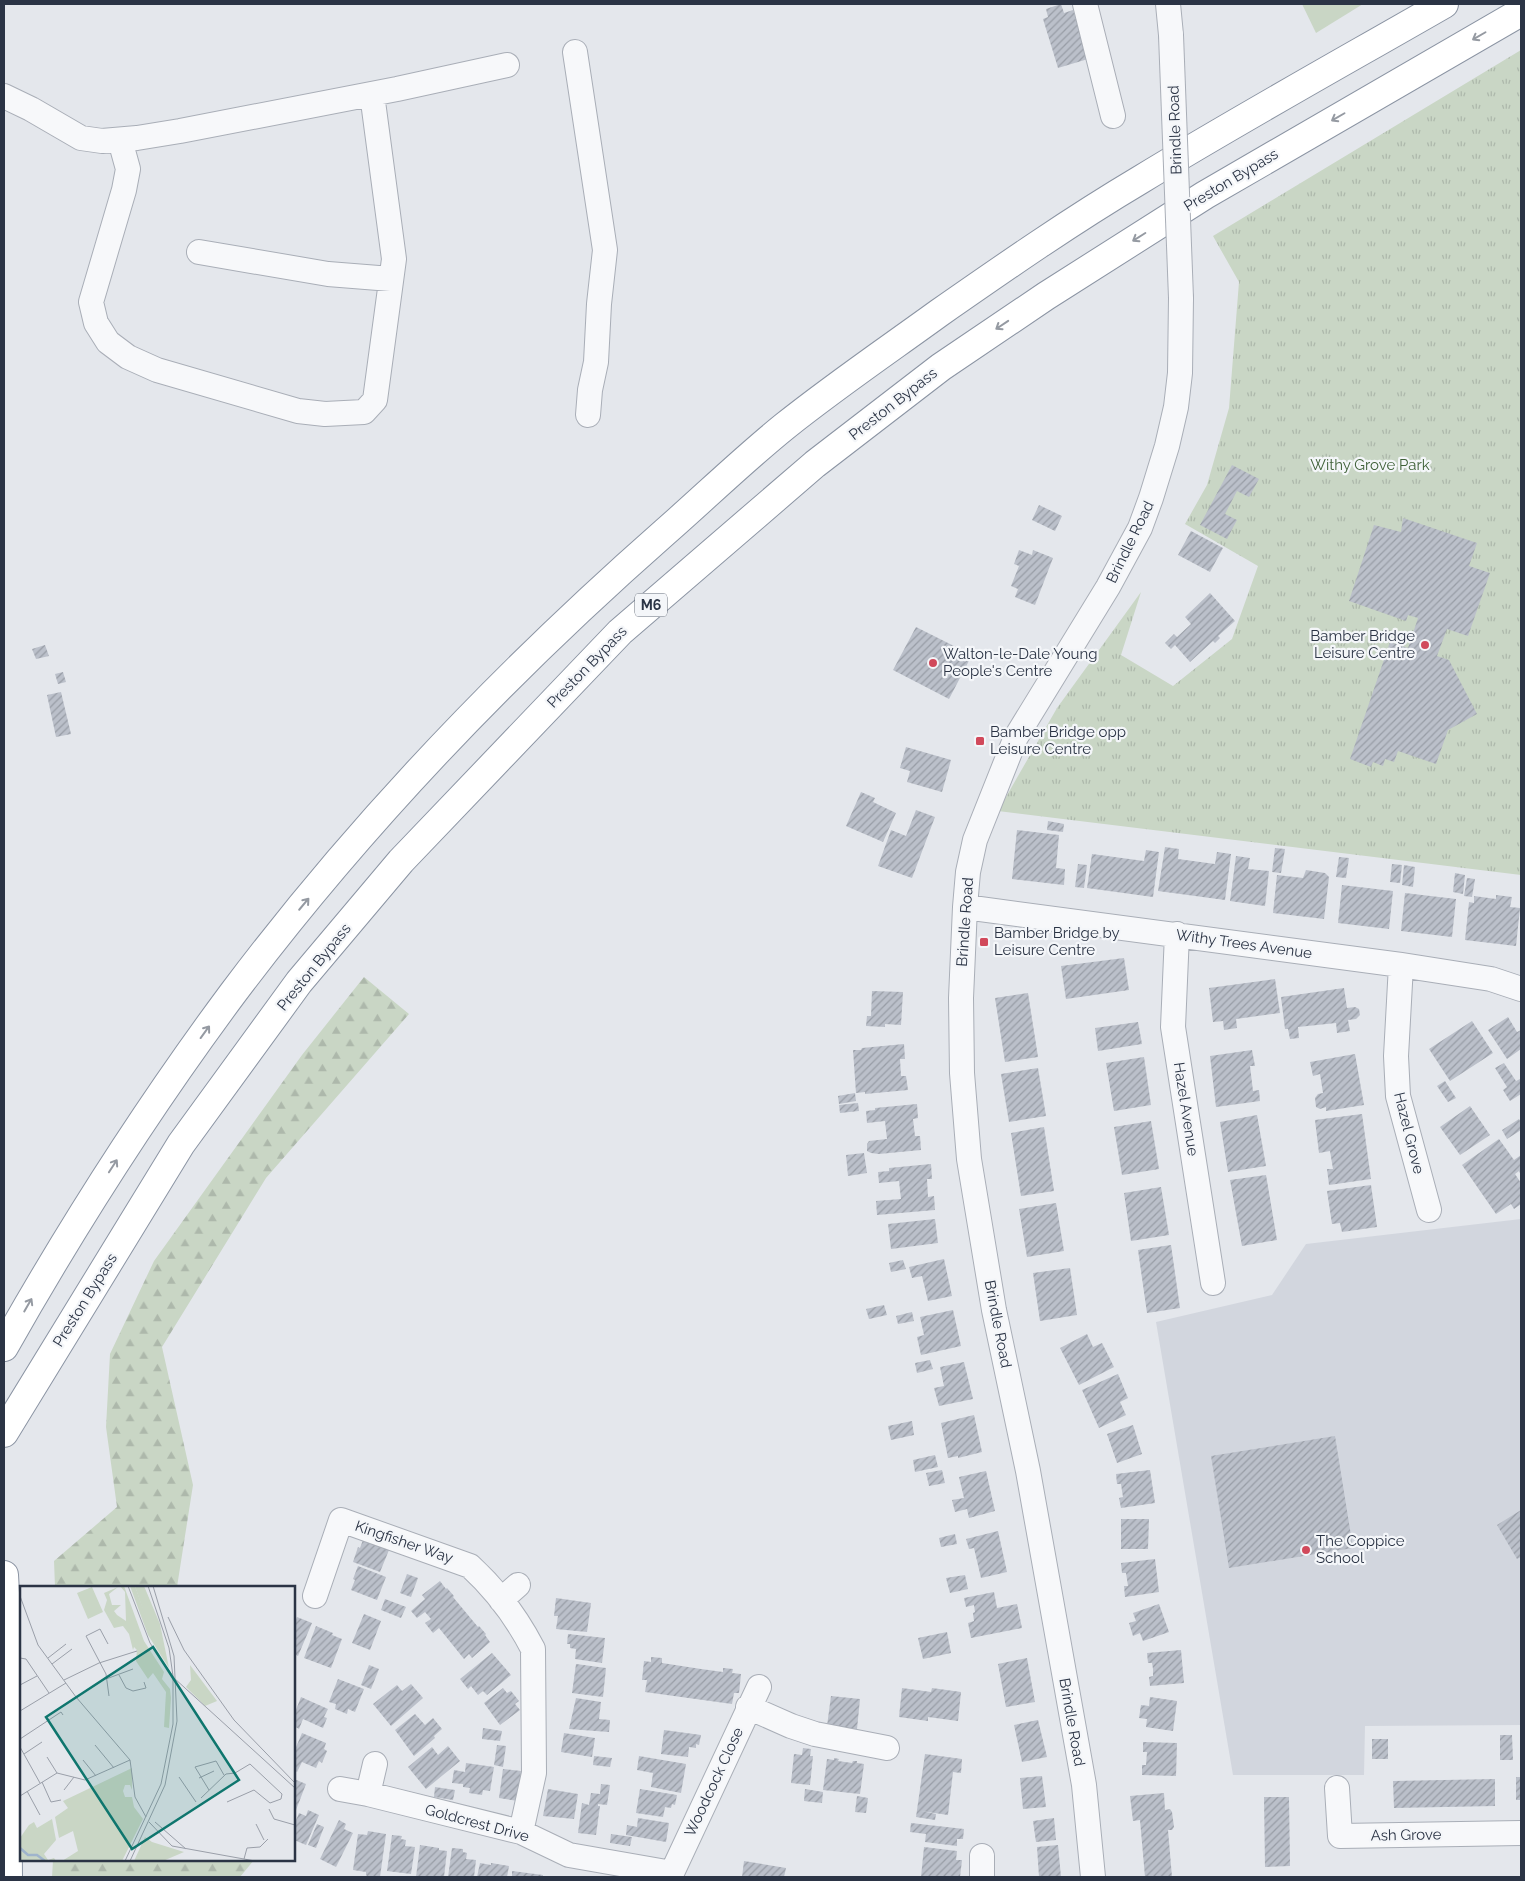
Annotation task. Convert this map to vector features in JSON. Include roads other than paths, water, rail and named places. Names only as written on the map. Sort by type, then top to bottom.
[{"type":"highway","points":[[4,1347],[44,1276],[88,1206],[182,1064],[245,978],[283,929],[390,804],[478,708],[558,628],[783,428],[890,348],[1002,269],[1137,181],[1444,4]]},
{"type":"highway","name":"Preston Bypass","points":[[4,1433],[181,1144],[299,982],[401,861],[620,632],[815,464],[941,367],[1046,296],[1205,195],[1521,12]]},
{"type":"highway","points":[[4,1575],[6,1611],[8,1877]]},
{"type":"street","points":[[1086,4],[1114,116]]},
{"type":"street","name":"Brindle Road","points":[[1093,1877],[1084,1785],[1028,1471],[994,1310],[969,1159],[962,1074],[961,998],[968,872],[975,840],[1016,737],[1108,587],[1140,528],[1167,446],[1176,407],[1180,373],[1182,298],[1171,35],[1168,4]]},
{"type":"street","points":[[575,52],[605,250],[599,304],[596,362],[590,390],[588,415]]},
{"type":"street","points":[[4,96],[31,109],[81,138],[102,141],[120,140],[180,131],[372,94],[507,65]]},
{"type":"street","points":[[120,140],[128,169],[124,190],[91,302],[96,323],[108,342],[128,357],[156,370],[298,411],[325,414],[364,412],[375,400],[394,259],[372,94]]},
{"type":"street","points":[[200,252],[328,274],[391,279]]},
{"type":"street","name":"Withy Trees Avenue","points":[[965,907],[1177,934],[1491,978],[1521,989]]},
{"type":"street","name":"Hazel Avenue","points":[[1177,934],[1173,1027],[1213,1283]]},
{"type":"street","name":"Hazel Grove","points":[[1401,965],[1396,1056],[1398,1096],[1429,1210]]},
{"type":"street","name":"Kingfisher Way","points":[[315,1596],[341,1520],[470,1566],[484,1578],[510,1592],[524,1632],[533,1649],[534,1773],[521,1832]]},
{"type":"street","name":"Woodcock Close","points":[[671,1875],[754,1697],[791,1726],[815,1734],[887,1748]]},
{"type":"street","points":[[368,1794],[375,1764]]},
{"type":"street","name":"Ash Grove","points":[[1337,1788],[1340,1836],[1521,1834]]},
{"type":"street","name":"Goldcrest Drive","points":[[340,1789],[368,1794],[521,1832],[569,1856],[671,1875]]},
{"type":"place","name":"Bamber Bridge Leisure Centre","points":[[1425,645]]},
{"type":"place","name":"Walton-le-Dale Young People's Centre","points":[[933,663]]},
{"type":"place","name":"Bamber Bridge opp Leisure Centre","points":[[980,741]]},
{"type":"place","name":"Bamber Bridge by Leisure Centre","points":[[984,942]]},
{"type":"place","name":"The Coppice School","points":[[1306,1550]]},
{"type":"park label","name":"Withy Grove Park","points":[[1370,465]]}]
